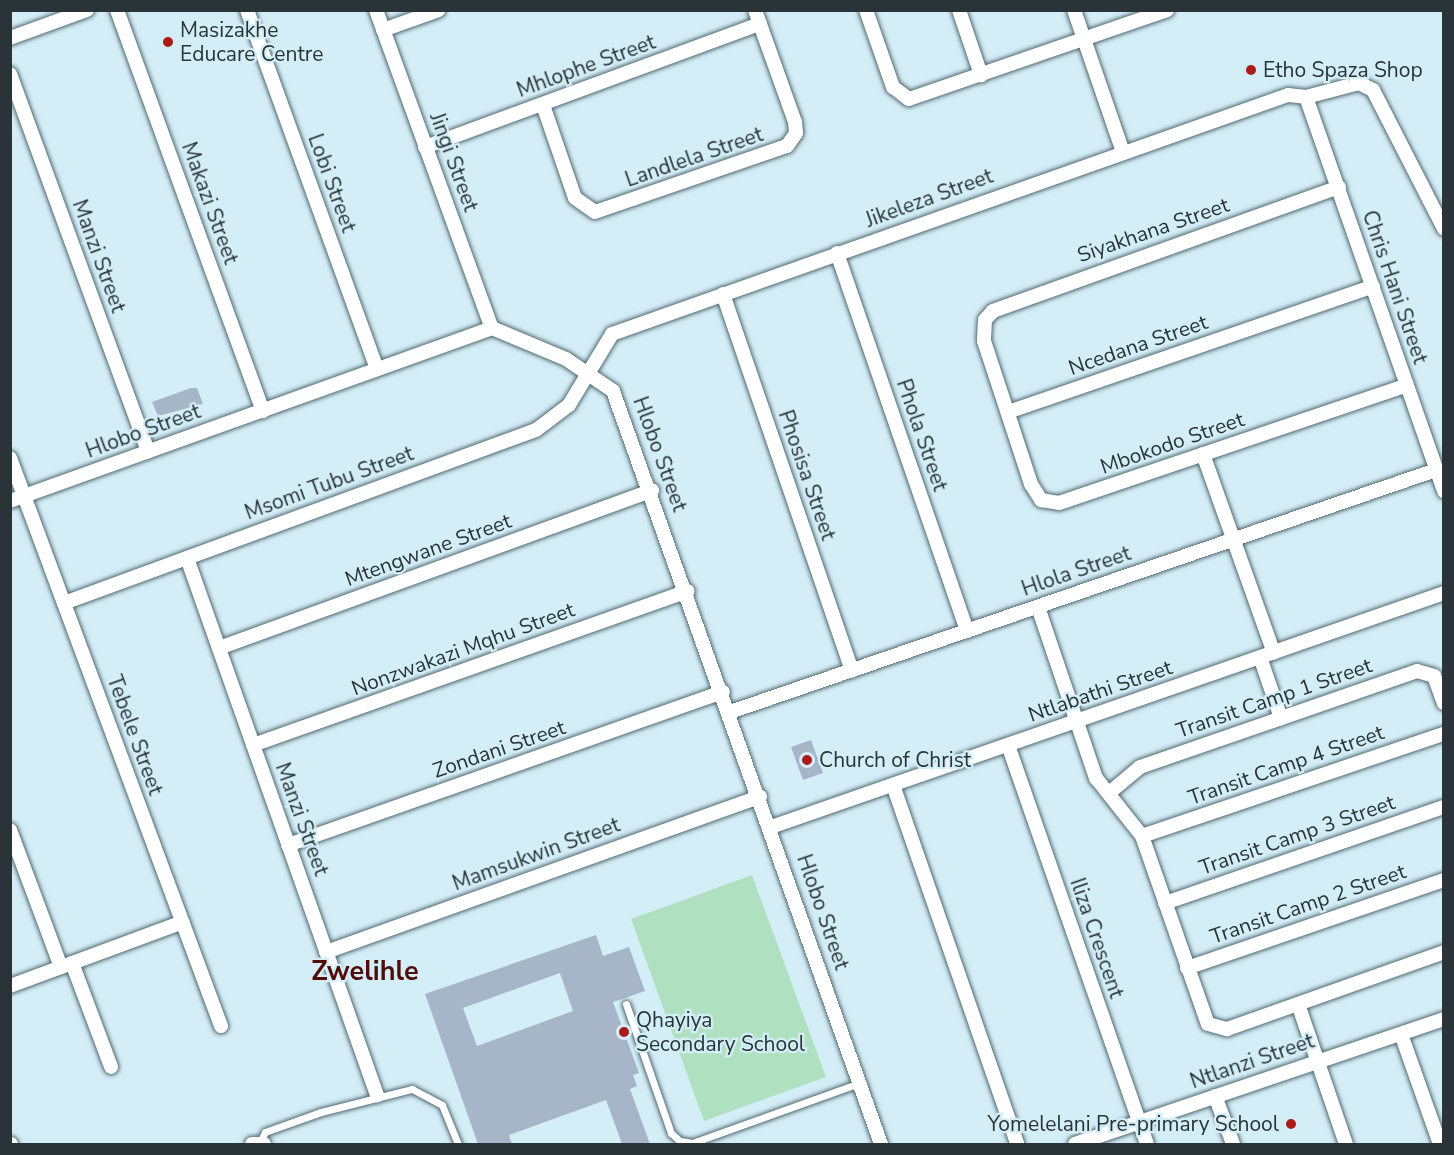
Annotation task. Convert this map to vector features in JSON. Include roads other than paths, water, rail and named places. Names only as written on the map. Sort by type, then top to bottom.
[{"type":"street","points":[[10,38],[87,10]]},
{"type":"street","name":"Makazi Street","points":[[117,10],[263,411]]},
{"type":"street","name":"Lobi Street","points":[[247,10],[377,369]]},
{"type":"street","name":"Jingi Street","points":[[376,10],[492,328]]},
{"type":"street","points":[[383,30],[439,10]]},
{"type":"street","name":"Landlela Street","points":[[543,105],[575,198],[595,212],[782,148],[791,142],[796,128],[755,10]]},
{"type":"street","points":[[866,10],[899,96],[914,98],[1167,10]]},
{"type":"street","points":[[959,10],[981,75]]},
{"type":"street","points":[[1074,10],[1123,152]]},
{"type":"street","name":"Mhlophe Street","points":[[425,147],[760,24]]},
{"type":"street","name":"Manzi Street","points":[[10,74],[148,452]]},
{"type":"street","name":"Jikeleza Street","points":[[588,374],[612,334],[1288,95],[1305,98],[1359,82],[1373,90],[1443,229]]},
{"type":"street","name":"Chris Hani Street","points":[[1305,98],[1339,187],[1443,492]]},
{"type":"street","name":"Siyakhana Street","points":[[1008,412],[984,341],[985,320],[1006,303],[1339,187]]},
{"type":"street","name":"Phola Street","points":[[837,253],[967,631]]},
{"type":"street","name":"Ncedana Street","points":[[1008,412],[1373,286]]},
{"type":"street","name":"Phosisa Street","points":[[723,294],[852,670]]},
{"type":"street","name":"Hlobo Street","points":[[10,501],[492,328],[566,359],[588,374],[618,397],[881,1144]]},
{"type":"street","name":"Msomi Tubu Street","points":[[64,603],[536,430],[569,405],[588,374]]},
{"type":"street","name":"Mbokodo Street","points":[[1008,412],[1036,495],[1053,504],[1407,386]]},
{"type":"street","points":[[1203,454],[1233,539],[1267,655],[1281,718]]},
{"type":"street","name":"Tebele Street","points":[[10,458],[221,1026]]},
{"type":"street","name":"Hlola Street","points":[[730,712],[1436,470]]},
{"type":"street","name":"Mtengwane Street","points":[[219,648],[652,490]]},
{"type":"street","name":"Manzi Street","points":[[187,558],[377,1095]]},
{"type":"street","name":"Nonzwakazi Mqhu Street","points":[[253,746],[688,591]]},
{"type":"street","name":"Ntlabathi Street","points":[[771,827],[1443,593]]},
{"type":"street","points":[[1038,607],[1075,722],[1096,778],[1142,836],[1204,1018],[1218,1029],[1298,1004],[1443,952]]},
{"type":"street","name":"Transit Camp 1 Street","points":[[1109,794],[1140,767],[1421,671],[1434,676],[1443,703]]},
{"type":"street","name":"Zondani Street","points":[[288,845],[723,692]]},
{"type":"street","name":"Transit Camp 4 Street","points":[[1142,836],[1443,734]]},
{"type":"street","name":"Iliza Crescent","points":[[1008,745],[1147,1144]]},
{"type":"street","points":[[893,785],[1017,1144]]},
{"type":"street","name":"Mamsukwin Street","points":[[326,952],[760,797]]},
{"type":"street","name":"Transit Camp 3 Street","points":[[1165,903],[1443,807]]},
{"type":"street","points":[[10,830],[111,1067]]},
{"type":"street","name":"Transit Camp 2 Street","points":[[1187,968],[1443,880]]},
{"type":"street","points":[[10,986],[183,922]]},
{"type":"street","points":[[1298,1004],[1346,1144]]},
{"type":"street","name":"Ntlanzi Street","points":[[1076,1144],[1443,1019]]},
{"type":"street","points":[[1401,1034],[1440,1144]]},
{"type":"street","points":[[1215,1096],[1233,1144]]},
{"type":"lane","points":[[626,1004],[671,1133],[680,1141],[692,1143],[860,1083]]},
{"type":"lane","points":[[259,1144],[265,1132],[377,1095],[412,1089],[433,1096],[458,1144]]},
{"type":"place","name":"Masizakhe Educare Centre","points":[[168,42]]},
{"type":"place","name":"Etho Spaza Shop","points":[[1251,70]]},
{"type":"place","name":"Church of Christ","points":[[807,760]]},
{"type":"place","name":"Qhayiya Secondary School","points":[[624,1032]]},
{"type":"place","name":"Yomelelani Pre-primary School","points":[[1291,1124]]},
{"type":"district","name":"Zwelihle","points":[[365,972]]}]
